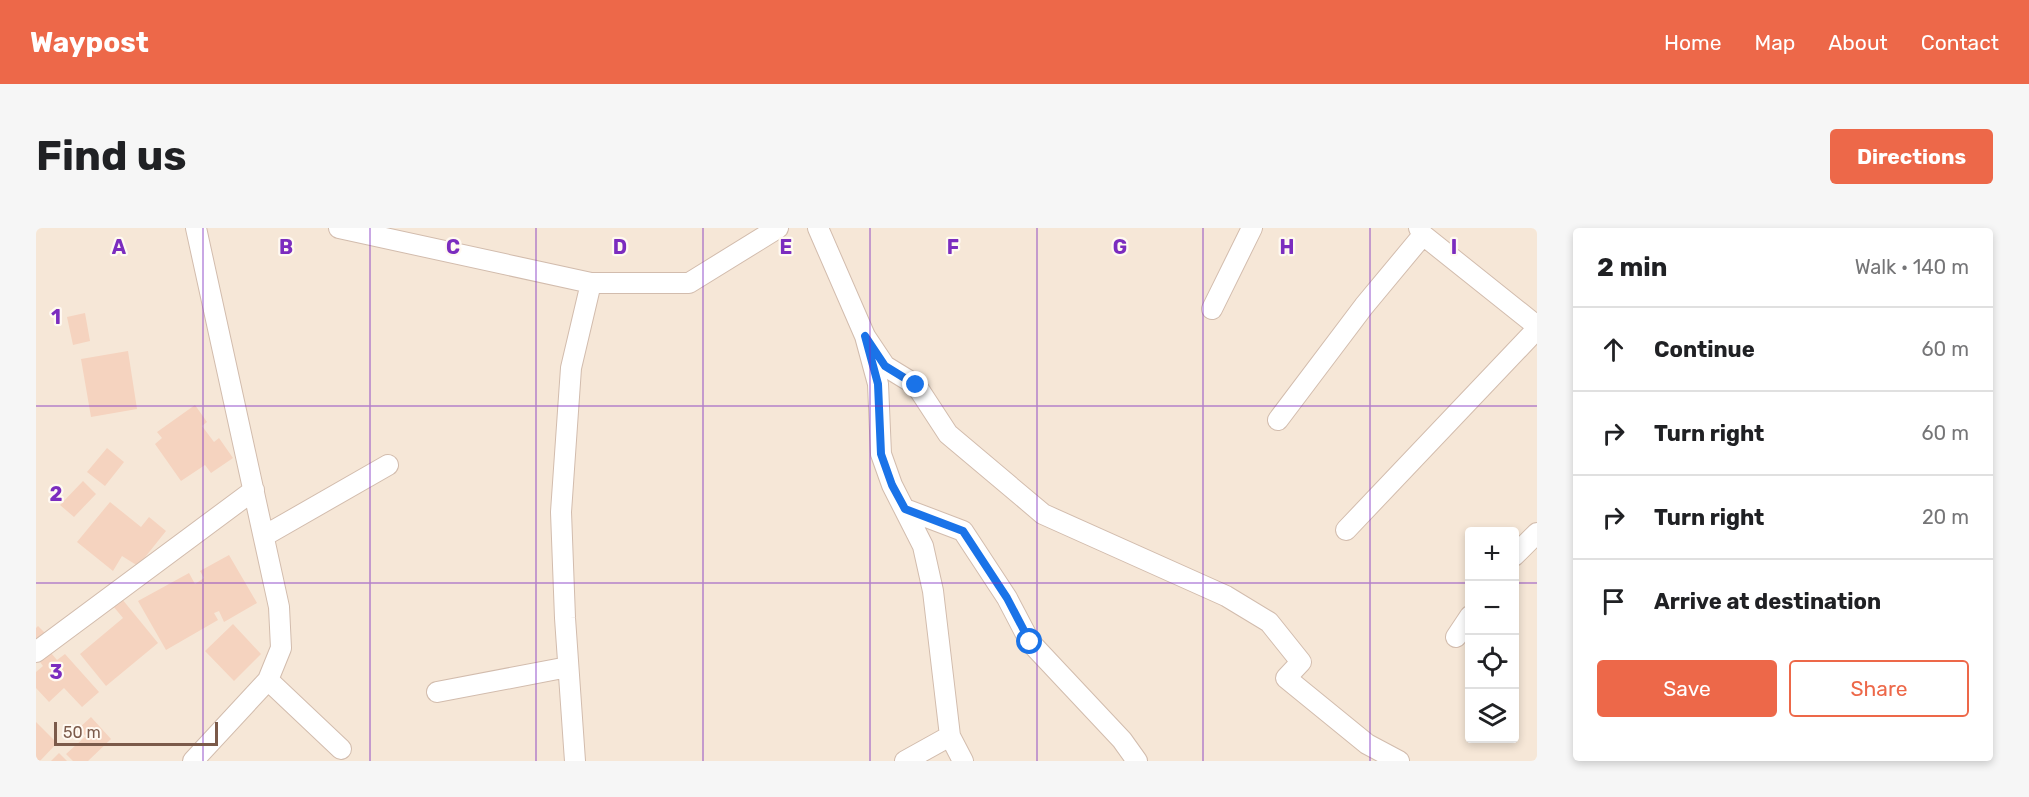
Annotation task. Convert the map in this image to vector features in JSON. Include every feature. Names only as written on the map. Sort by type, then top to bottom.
[{"type":"street","points":[[193,761],[268,680],[281,648],[279,607],[196,228]]},
{"type":"street","points":[[339,228],[591,283],[689,283],[778,228]]},
{"type":"street","points":[[818,228],[865,336],[878,384],[881,454],[892,485],[923,546],[933,591],[950,736],[963,761]]},
{"type":"street","points":[[1212,309],[1252,228]]},
{"type":"street","points":[[1278,420],[1421,231],[1537,328],[1346,530]]},
{"type":"street","points":[[575,761],[561,512],[571,368],[591,283]]},
{"type":"street","points":[[865,336],[885,366],[916,385],[948,434],[1043,514],[1226,596],[1269,622],[1301,663],[1286,678],[1367,744],[1399,761]]},
{"type":"street","points":[[264,536],[388,465]]},
{"type":"street","points":[[36,652],[254,490]]},
{"type":"street","points":[[905,509],[963,531],[1007,598],[1030,642],[1122,740],[1137,761]]},
{"type":"street","points":[[1519,552],[1537,533]]},
{"type":"street","points":[[1456,638],[1465,624]]},
{"type":"street","points":[[436,692],[568,667]]},
{"type":"street","points":[[268,680],[340,749]]},
{"type":"street","points":[[905,761],[950,736]]},
{"type":"shaded area","points":[[36,228],[1537,228],[1537,761],[36,761]]},
{"type":"building","points":[[85,313],[90,341],[73,345],[67,317]]},
{"type":"building","points":[[128,351],[137,409],[91,417],[81,359]]},
{"type":"building","points":[[195,405],[207,422],[202,426],[214,442],[219,438],[233,458],[211,473],[205,465],[181,481],[155,444],[162,438],[157,432]]},
{"type":"building","points":[[107,448],[124,462],[105,486],[87,472]]},
{"type":"building","points":[[83,481],[96,494],[74,517],[60,505]]},
{"type":"building","points":[[110,502],[141,527],[149,517],[166,531],[138,566],[122,556],[113,571],[77,542]]},
{"type":"building","points":[[229,555],[257,603],[224,622],[219,611],[214,613],[218,620],[166,650],[138,601],[189,573],[195,584],[204,578],[200,571]]},
{"type":"building","points":[[122,599],[158,643],[106,686],[80,654],[123,618],[113,606]]},
{"type":"building","points":[[233,624],[261,654],[234,681],[205,651]]},
{"type":"building","points":[[38,626],[46,634],[36,644],[36,628]]},
{"type":"building","points":[[51,653],[57,660],[65,654],[99,692],[82,707],[64,688],[49,702],[36,688],[36,672],[43,666],[40,662]]},
{"type":"building","points":[[91,717],[111,739],[88,761],[73,761],[66,754],[86,736],[78,729]]},
{"type":"building","points":[[36,722],[57,743],[40,761],[36,761]]},
{"type":"building","points":[[59,753],[67,761],[51,761]]},
{"type":"route","points":[[916,385],[885,366],[865,336],[878,384],[881,454],[892,485],[905,509],[963,531],[1007,598],[1030,642]]}]
